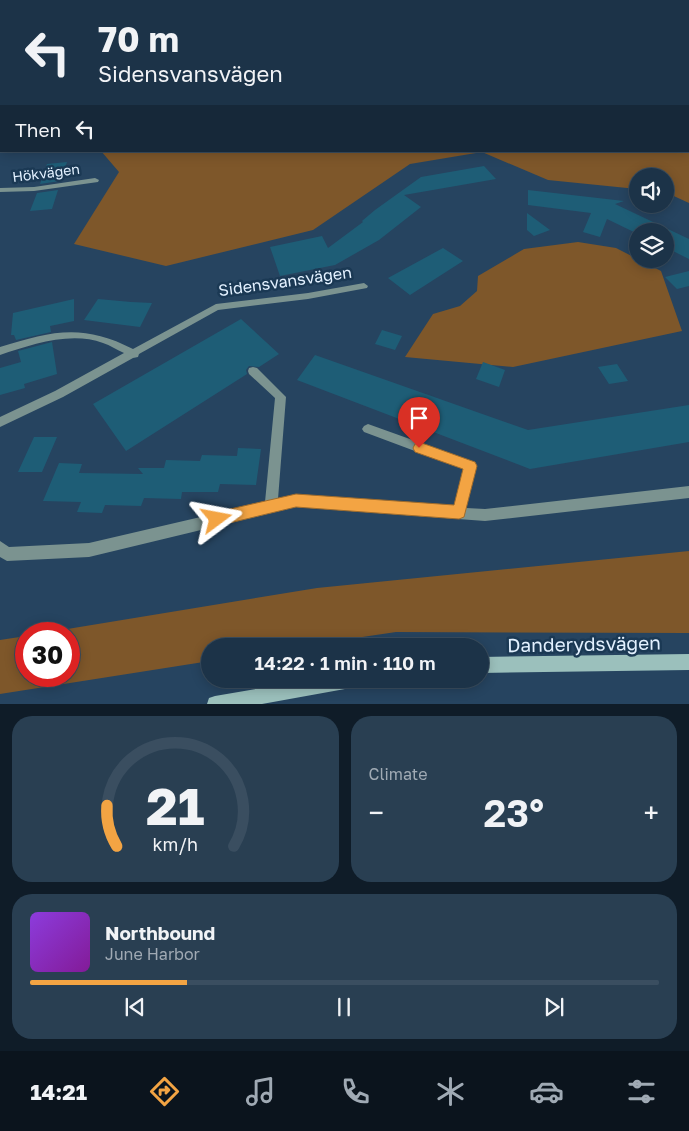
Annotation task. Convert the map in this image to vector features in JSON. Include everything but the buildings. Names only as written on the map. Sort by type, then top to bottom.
[{"type":"main road","name":"Danderydsvägen","points":[[489,666],[689,662]]},
{"type":"main road","points":[[215,704],[305,688]]},
{"type":"street","name":"Hökvägen","points":[[0,190],[34,189],[96,180]]},
{"type":"street","name":"Sidensvansvägen","points":[[0,422],[59,394],[216,307],[308,296],[364,286]]},
{"type":"street","points":[[0,351],[40,339],[80,336],[104,340],[134,354]]},
{"type":"street","points":[[253,371],[281,398],[272,506]]},
{"type":"street","points":[[368,429],[470,466],[459,512]]},
{"type":"street","points":[[0,548],[6,554],[89,550],[296,500],[485,515],[689,492]]},
{"type":"shaded area","points":[[102,152],[482,152],[410,164],[313,230],[166,266],[74,244],[119,172]]},
{"type":"shaded area","points":[[482,152],[689,152],[689,203],[674,196],[674,168],[629,168],[629,188],[548,180]]},
{"type":"shaded area","points":[[578,242],[616,248],[629,255],[629,268],[655,268],[661,271],[682,331],[513,367],[405,357],[433,314],[460,306],[477,291],[478,276],[524,249]]},
{"type":"shaded area","points":[[689,551],[689,633],[396,632],[356,638],[201,638],[201,662],[80,681],[80,627],[317,588]]},
{"type":"shaded area","points":[[15,638],[15,687],[45,687],[0,694],[0,640]]},
{"type":"route","points":[[217,519],[296,500],[459,512],[470,466],[419,448]]}]
